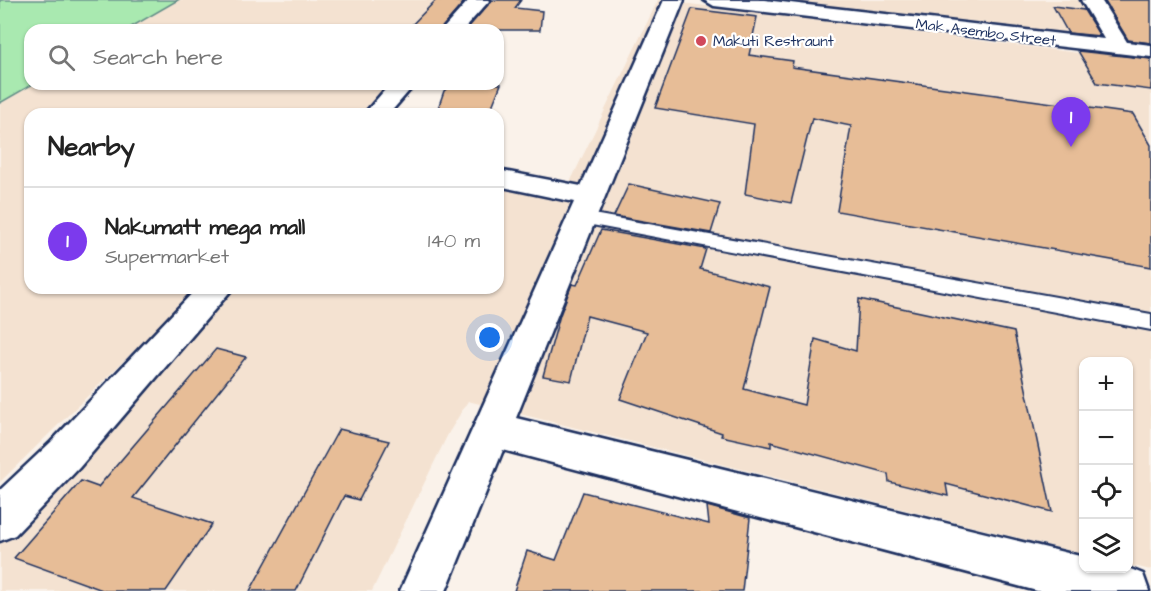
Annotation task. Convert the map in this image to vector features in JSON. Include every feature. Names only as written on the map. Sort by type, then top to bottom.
[{"type":"street","points":[[458,24],[480,0]]},
{"type":"street","points":[[423,591],[675,0]]},
{"type":"street","name":"Mak Asembo Street","points":[[714,0],[1151,51]]},
{"type":"street","points":[[1091,0],[1120,48]]},
{"type":"street","points":[[381,108],[398,90]]},
{"type":"street","points":[[504,180],[586,208]]},
{"type":"street","points":[[0,520],[65,455],[212,294]]},
{"type":"street","points":[[491,429],[1126,591]]},
{"type":"lane","points":[[586,208],[1151,322]]},
{"type":"shaded area","points":[[178,0],[466,0],[444,24],[136,24]]},
{"type":"shaded area","points":[[658,0],[1151,62],[1151,570],[1133,566],[1133,357],[1079,357],[1079,553],[468,401],[448,434],[372,591],[0,591],[0,536],[227,294],[504,294],[504,188],[561,201]]},
{"type":"shaded area","points":[[749,0],[1151,0],[1151,46]]},
{"type":"shaded area","points":[[24,89],[382,90],[366,108],[24,108],[24,294],[192,294],[0,482],[0,103]]},
{"type":"green space","points":[[0,0],[178,0],[136,24],[24,24],[24,89],[0,103]]},
{"type":"building","points":[[436,0],[464,2],[445,24],[413,24]]},
{"type":"building","points":[[492,0],[521,0],[515,8],[542,11],[540,30],[504,30],[504,24],[471,24]]},
{"type":"building","points":[[1104,0],[1151,0],[1151,43],[1128,40]]},
{"type":"building","points":[[1053,6],[1084,10],[1100,36],[1068,33]]},
{"type":"building","points":[[692,9],[757,17],[749,55],[793,61],[792,67],[1133,114],[1151,145],[1151,267],[837,211],[851,126],[812,118],[791,203],[745,194],[754,124],[655,108]]},
{"type":"building","points":[[1078,51],[1151,59],[1151,90],[1097,83]]},
{"type":"building","points":[[499,90],[491,108],[438,108],[444,91]]},
{"type":"building","points":[[629,184],[720,204],[711,233],[614,216]]},
{"type":"building","points":[[601,230],[706,249],[700,269],[770,287],[744,389],[804,405],[815,339],[856,351],[859,299],[1014,332],[1052,512],[946,484],[948,496],[889,482],[888,474],[771,442],[771,447],[721,436],[722,433],[620,399],[647,332],[587,316],[571,381],[543,376],[560,315],[572,284],[577,285]]},
{"type":"building","points":[[216,349],[246,357],[133,498],[212,524],[166,591],[105,591],[14,558],[81,481],[98,487]]},
{"type":"building","points":[[339,429],[389,441],[359,500],[344,496],[296,591],[250,591]]},
{"type":"building","points":[[583,492],[709,524],[707,506],[750,518],[742,591],[514,591],[527,551],[556,560]]},
{"type":"place","name":"Makuti Restraunt","points":[[701,41]]},
{"type":"place","name":"Nakumatt mega mall","points":[[1071,147]]}]
